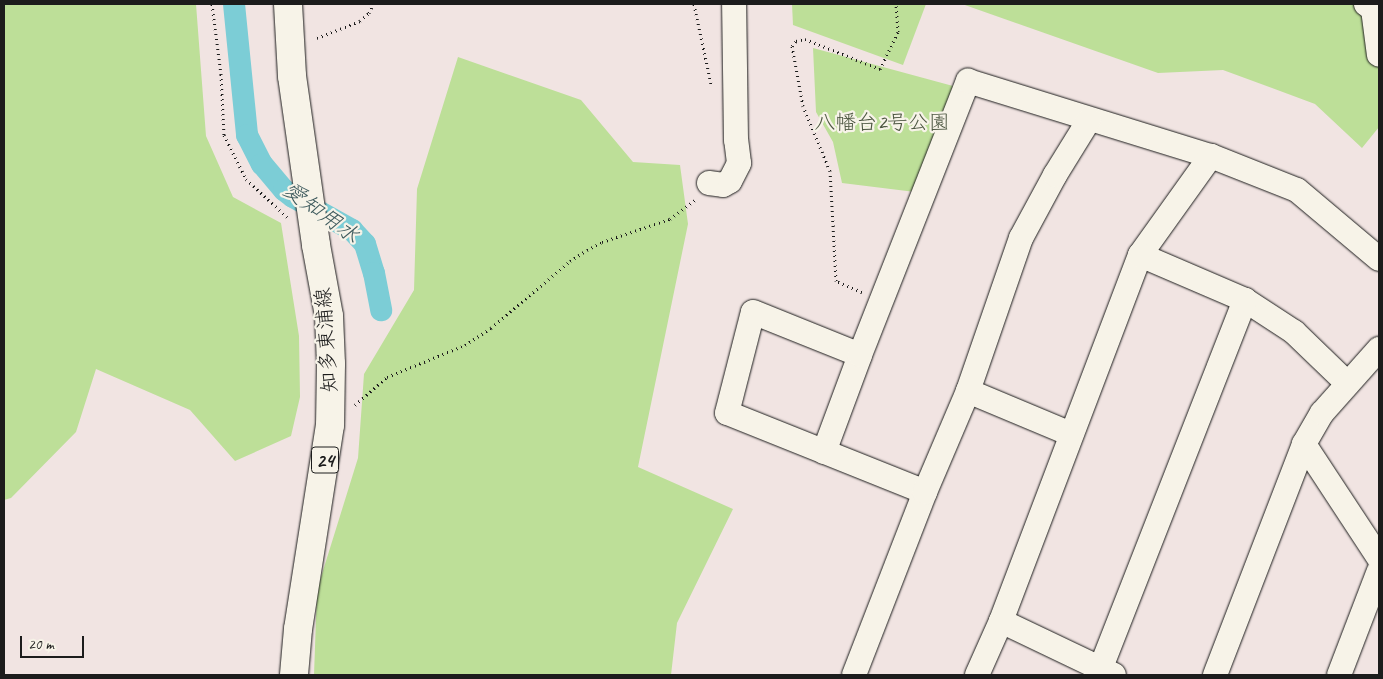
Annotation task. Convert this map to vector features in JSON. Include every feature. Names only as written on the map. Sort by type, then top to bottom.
[{"type":"main road","name":"知多東浦線","points":[[288,4],[292,76],[305,176],[329,316],[330,413],[323,482],[298,629],[294,675]]},
{"type":"street","points":[[709,183],[723,185],[730,181],[739,163],[736,140],[734,4]]},
{"type":"street","points":[[1366,4],[1373,9],[1379,55]]},
{"type":"street","points":[[824,452],[860,354],[968,81],[1089,120],[1211,156],[1297,190],[1379,259]]},
{"type":"street","points":[[854,675],[925,492],[968,391],[1021,238],[1055,175],[1089,120]]},
{"type":"street","points":[[977,675],[1001,621],[1140,254],[1211,156]]},
{"type":"street","points":[[1140,254],[1245,300],[1294,332],[1347,383]]},
{"type":"street","points":[[1001,621],[1105,673],[1245,300]]},
{"type":"street","points":[[860,354],[753,312],[727,413],[925,492]]},
{"type":"street","points":[[1215,675],[1304,444],[1322,413],[1379,349]]},
{"type":"street","points":[[968,391],[1071,434]]},
{"type":"street","points":[[1304,444],[1379,558]]},
{"type":"street","points":[[1339,675],[1379,571]]},
{"type":"path","points":[[212,4],[221,74],[224,135],[246,179],[288,218]]},
{"type":"path","points":[[317,38],[360,22],[369,13],[373,4]]},
{"type":"path","points":[[694,4],[712,88]]},
{"type":"path","points":[[882,300],[836,281],[830,171],[803,106],[792,46],[796,40],[805,39],[880,69],[898,32],[896,4]]},
{"type":"path","points":[[330,413],[346,412],[387,377],[465,345],[502,320],[579,255],[602,242],[670,219],[688,207],[709,183]]},
{"type":"green space","points":[[4,4],[196,4],[206,136],[233,197],[281,223],[299,336],[300,397],[291,436],[235,461],[190,410],[96,369],[76,432],[11,498],[4,500]]},
{"type":"green space","points":[[792,4],[926,4],[903,65],[793,25]]},
{"type":"green space","points":[[962,4],[1379,4],[1379,127],[1362,148],[1315,104],[1223,70],[1158,73]]},
{"type":"green space","name":"八幡台2号公園","points":[[813,48],[953,86],[915,192],[842,183],[833,142],[816,112]]},
{"type":"green space","points":[[458,57],[581,100],[633,162],[680,165],[688,224],[638,467],[733,509],[677,623],[671,675],[314,675],[317,590],[358,458],[364,374],[414,290],[417,189]]},
{"type":"waterway","name":"愛知用水","points":[[234,4],[247,135],[262,164],[284,190],[352,230],[365,244],[374,273],[381,310]]}]
